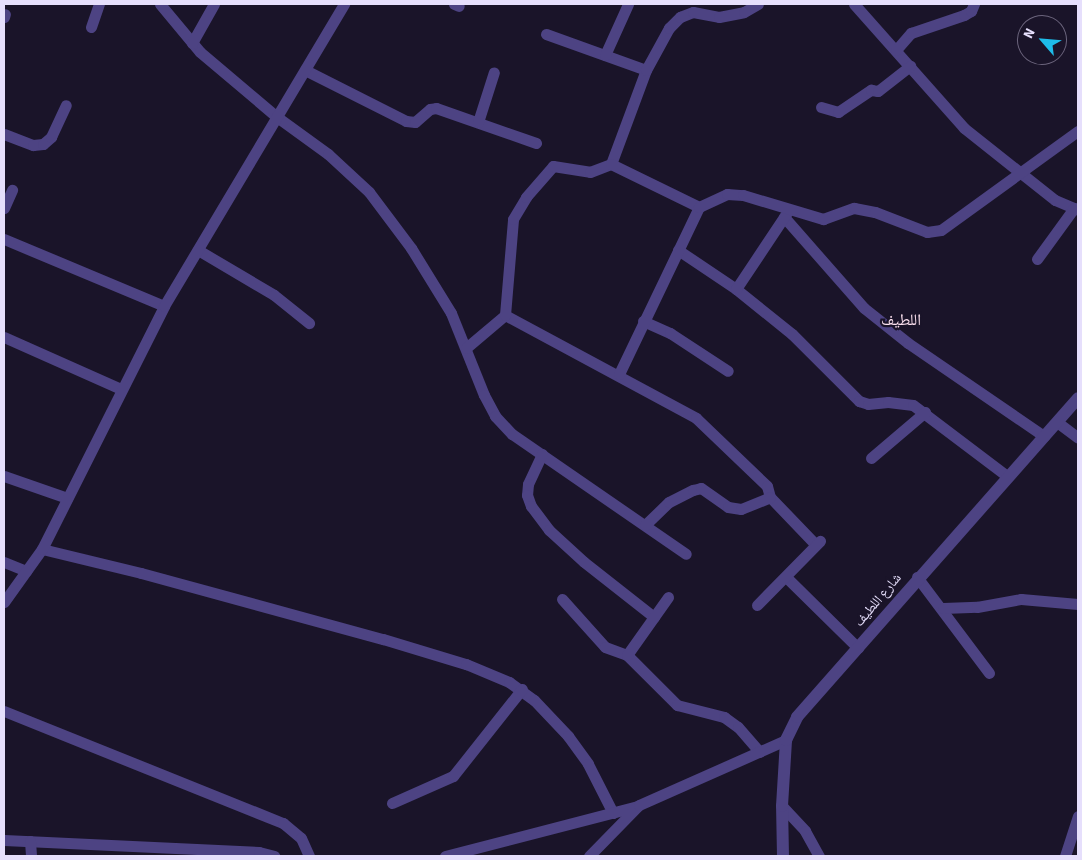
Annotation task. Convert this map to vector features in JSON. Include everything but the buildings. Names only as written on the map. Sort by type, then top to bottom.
[{"type":"street","points":[[91,27],[99,4]]},
{"type":"street","points":[[160,4],[192,43],[277,117],[328,154],[369,192],[411,248],[451,313],[495,416],[512,434],[686,554]]},
{"type":"street","points":[[192,43],[214,4]]},
{"type":"street","points":[[4,602],[42,550],[164,306],[344,4]]},
{"type":"street","points":[[605,55],[628,4]]},
{"type":"street","points":[[611,164],[646,70],[669,28],[680,18],[694,12],[719,17],[744,12],[758,4]]},
{"type":"street","points":[[854,4],[964,128],[1055,200],[1076,209],[1037,259]]},
{"type":"street","points":[[896,50],[911,33],[964,15],[971,11],[974,4]]},
{"type":"street","points":[[546,34],[646,70]]},
{"type":"street","points":[[820,106],[838,112],[871,90],[878,90],[910,66]]},
{"type":"street","points":[[305,70],[406,121],[414,122],[430,109],[436,108],[536,143]]},
{"type":"street","points":[[478,122],[494,72]]},
{"type":"street","points":[[4,134],[33,145],[43,144],[51,137],[66,105]]},
{"type":"street","points":[[619,374],[643,320],[699,207],[727,194],[743,195],[787,213],[823,219],[854,208],[875,212],[927,232],[940,230],[978,200],[1022,174],[1078,131]]},
{"type":"street","points":[[466,348],[506,315],[514,219],[526,197],[553,166],[590,172],[611,164],[699,207]]},
{"type":"street","points":[[4,208],[12,190]]},
{"type":"street","points":[[736,289],[787,213]]},
{"type":"street","points":[[787,213],[864,308],[908,343],[1044,436]]},
{"type":"street","points":[[4,239],[164,306]]},
{"type":"street","points":[[198,250],[274,295],[309,323]]},
{"type":"street","points":[[678,250],[736,289],[792,334],[859,401],[868,404],[888,402],[913,405],[925,412],[1007,476]]},
{"type":"street","points":[[506,315],[619,374],[696,418],[767,486],[770,497],[818,544],[758,605]]},
{"type":"street","points":[[643,320],[670,333],[728,371]]},
{"type":"street","points":[[4,337],[121,389]]},
{"type":"street","name":"شارع اللطيف","points":[[783,856],[782,806],[786,740],[797,717],[918,577],[1078,398]]},
{"type":"street","points":[[871,458],[925,412]]},
{"type":"street","points":[[1057,422],[1078,438]]},
{"type":"street","points":[[542,454],[528,484],[527,495],[531,506],[549,530],[584,562],[654,617]]},
{"type":"street","points":[[4,476],[67,498]]},
{"type":"street","points":[[645,525],[669,502],[693,490],[702,488],[728,507],[741,509],[770,497]]},
{"type":"street","points":[[42,550],[142,573],[383,639],[466,664],[522,689],[568,736],[588,764],[613,813]]},
{"type":"street","points":[[4,562],[26,571]]},
{"type":"street","points":[[786,576],[858,648]]},
{"type":"street","points":[[918,577],[943,608],[989,673]]},
{"type":"street","points":[[627,655],[668,597]]},
{"type":"street","points":[[562,599],[605,647],[627,655],[677,705],[724,717],[738,727],[760,752]]},
{"type":"street","points":[[943,608],[977,607],[1022,599],[1078,604]]},
{"type":"street","points":[[392,803],[454,776],[522,689]]},
{"type":"street","points":[[4,711],[283,823],[301,838],[309,856]]},
{"type":"street","points":[[445,856],[639,805],[786,740]]},
{"type":"street","points":[[590,856],[639,805]]},
{"type":"street","points":[[782,806],[805,831],[819,856]]},
{"type":"street","points":[[1065,856],[1078,816]]},
{"type":"street","points":[[4,840],[258,852],[274,856]]},
{"type":"street","points":[[30,841],[31,856]]},
{"type":"district","name":"اللطيف","points":[[901,320]]}]
